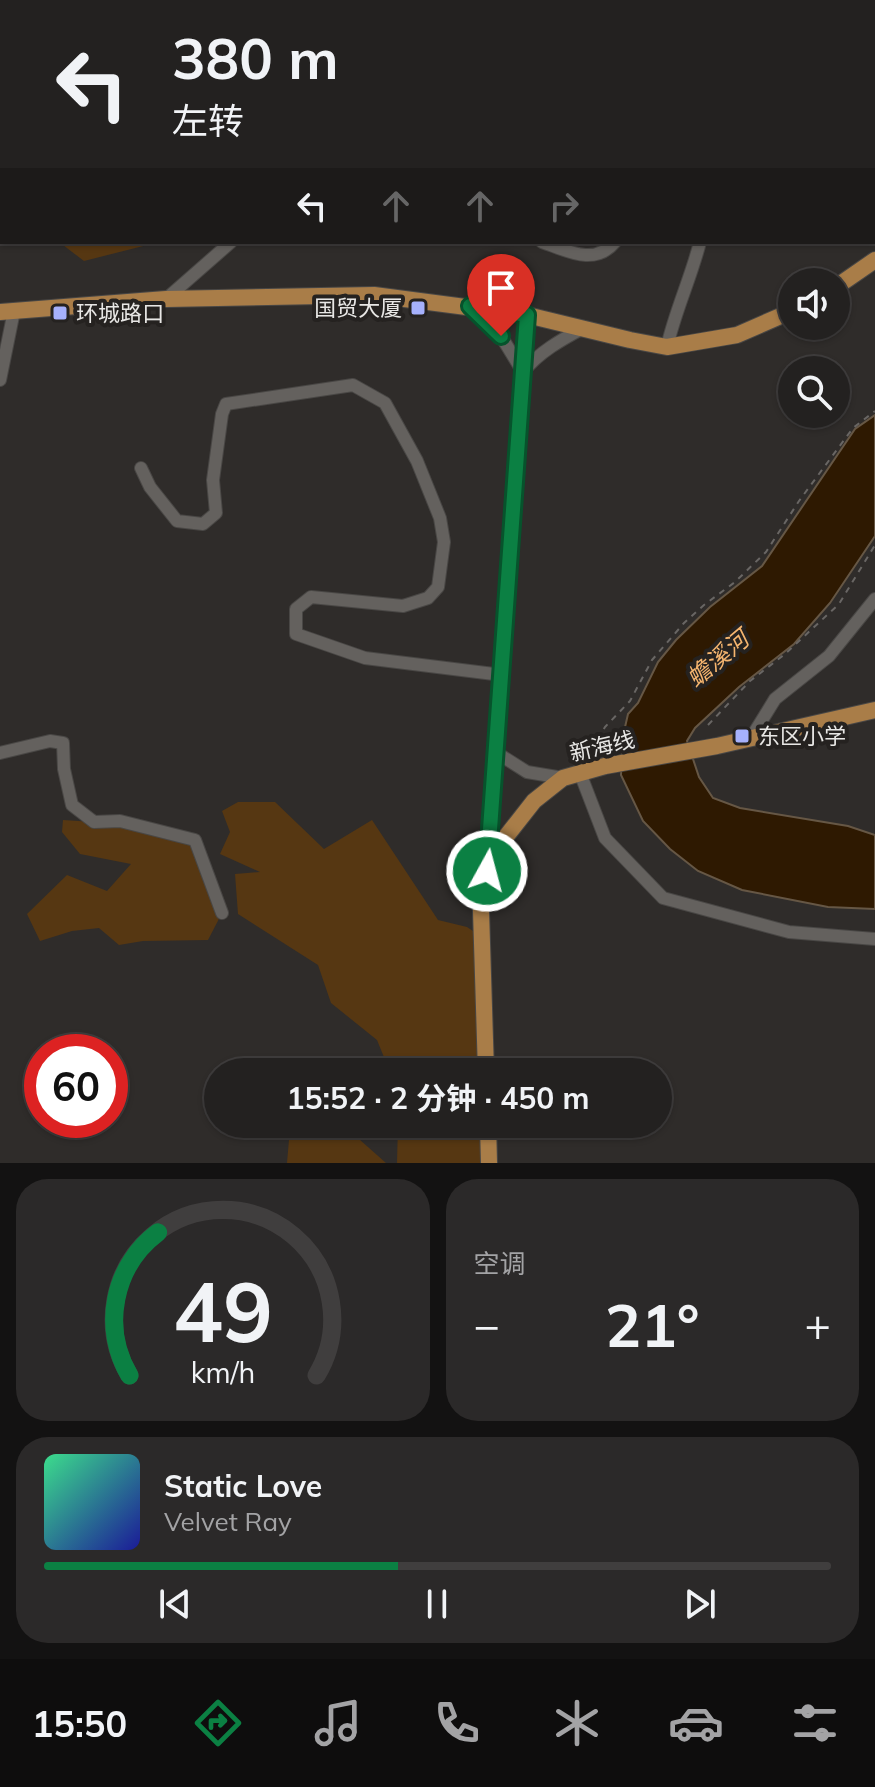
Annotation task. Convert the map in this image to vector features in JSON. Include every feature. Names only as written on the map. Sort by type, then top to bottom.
[{"type":"main road","points":[[850,277],[875,260]]},
{"type":"main road","points":[[7,312],[166,299],[374,295],[527,315],[667,347],[737,335],[778,317]]},
{"type":"main road","name":"新海线","points":[[486,1058],[481,911],[490,857],[512,825],[534,801],[563,778],[605,766],[717,746],[875,710]]},
{"type":"main road","points":[[488,1138],[489,1163]]},
{"type":"street","points":[[166,299],[229,244]]},
{"type":"street","points":[[547,244],[581,257],[610,248],[613,244]]},
{"type":"street","points":[[667,347],[700,244]]},
{"type":"street","points":[[470,306],[501,336],[523,372]]},
{"type":"street","points":[[0,380],[7,312]]},
{"type":"street","points":[[490,857],[527,315]]},
{"type":"street","points":[[523,372],[531,361],[583,328]]},
{"type":"street","points":[[141,468],[150,487],[177,521],[203,524],[216,513],[213,480],[226,404],[353,385],[385,403],[417,461],[440,518],[444,542],[438,587],[428,598],[403,606],[311,597],[296,609],[296,634],[365,658],[502,675]]},
{"type":"street","points":[[751,738],[775,699],[829,656],[875,599]]},
{"type":"street","points":[[0,753],[50,741],[63,743],[64,769],[72,805],[94,822],[120,821],[195,840],[222,913]]},
{"type":"street","points":[[497,753],[527,772],[563,778]]},
{"type":"street","points":[[580,773],[605,838],[663,898],[789,932],[875,939]]},
{"type":"path","points":[[592,750],[605,727],[630,701],[652,660],[684,623],[766,552],[853,428],[875,411]]},
{"type":"path","points":[[708,725],[750,681],[785,654],[839,604],[875,545]]},
{"type":"shaded area","points":[[62,244],[151,244],[84,261]]},
{"type":"shaded area","points":[[238,802],[275,802],[324,849],[372,820],[438,920],[467,927],[482,937],[486,1058],[384,1058],[377,1040],[331,1003],[318,965],[238,914],[235,874],[260,872],[220,854],[230,832],[222,811]]},
{"type":"shaded area","points":[[63,820],[94,822],[195,840],[222,913],[208,940],[143,941],[119,945],[99,928],[72,931],[40,941],[27,914],[67,875],[107,891],[131,864],[80,854],[62,832]]},
{"type":"shaded area","points":[[289,1138],[358,1138],[386,1163],[287,1163]]},
{"type":"shaded area","points":[[398,1138],[488,1138],[489,1163],[397,1163]]},
{"type":"water","name":"蟾溪河","points":[[875,415],[875,536],[830,603],[794,644],[739,687],[695,728],[687,741],[699,777],[713,798],[740,808],[848,826],[875,835],[875,909],[828,907],[742,890],[698,871],[670,849],[643,821],[621,775],[623,736],[628,714],[638,703],[658,662],[710,607],[762,566],[855,429]]},
{"type":"place","name":"国贸大厦","points":[[418,308]]},
{"type":"place","name":"环城路口","points":[[60,313]]},
{"type":"place","name":"东区小学","points":[[742,736]]},
{"type":"route","points":[[487,871],[527,315],[470,306],[501,336]]}]
